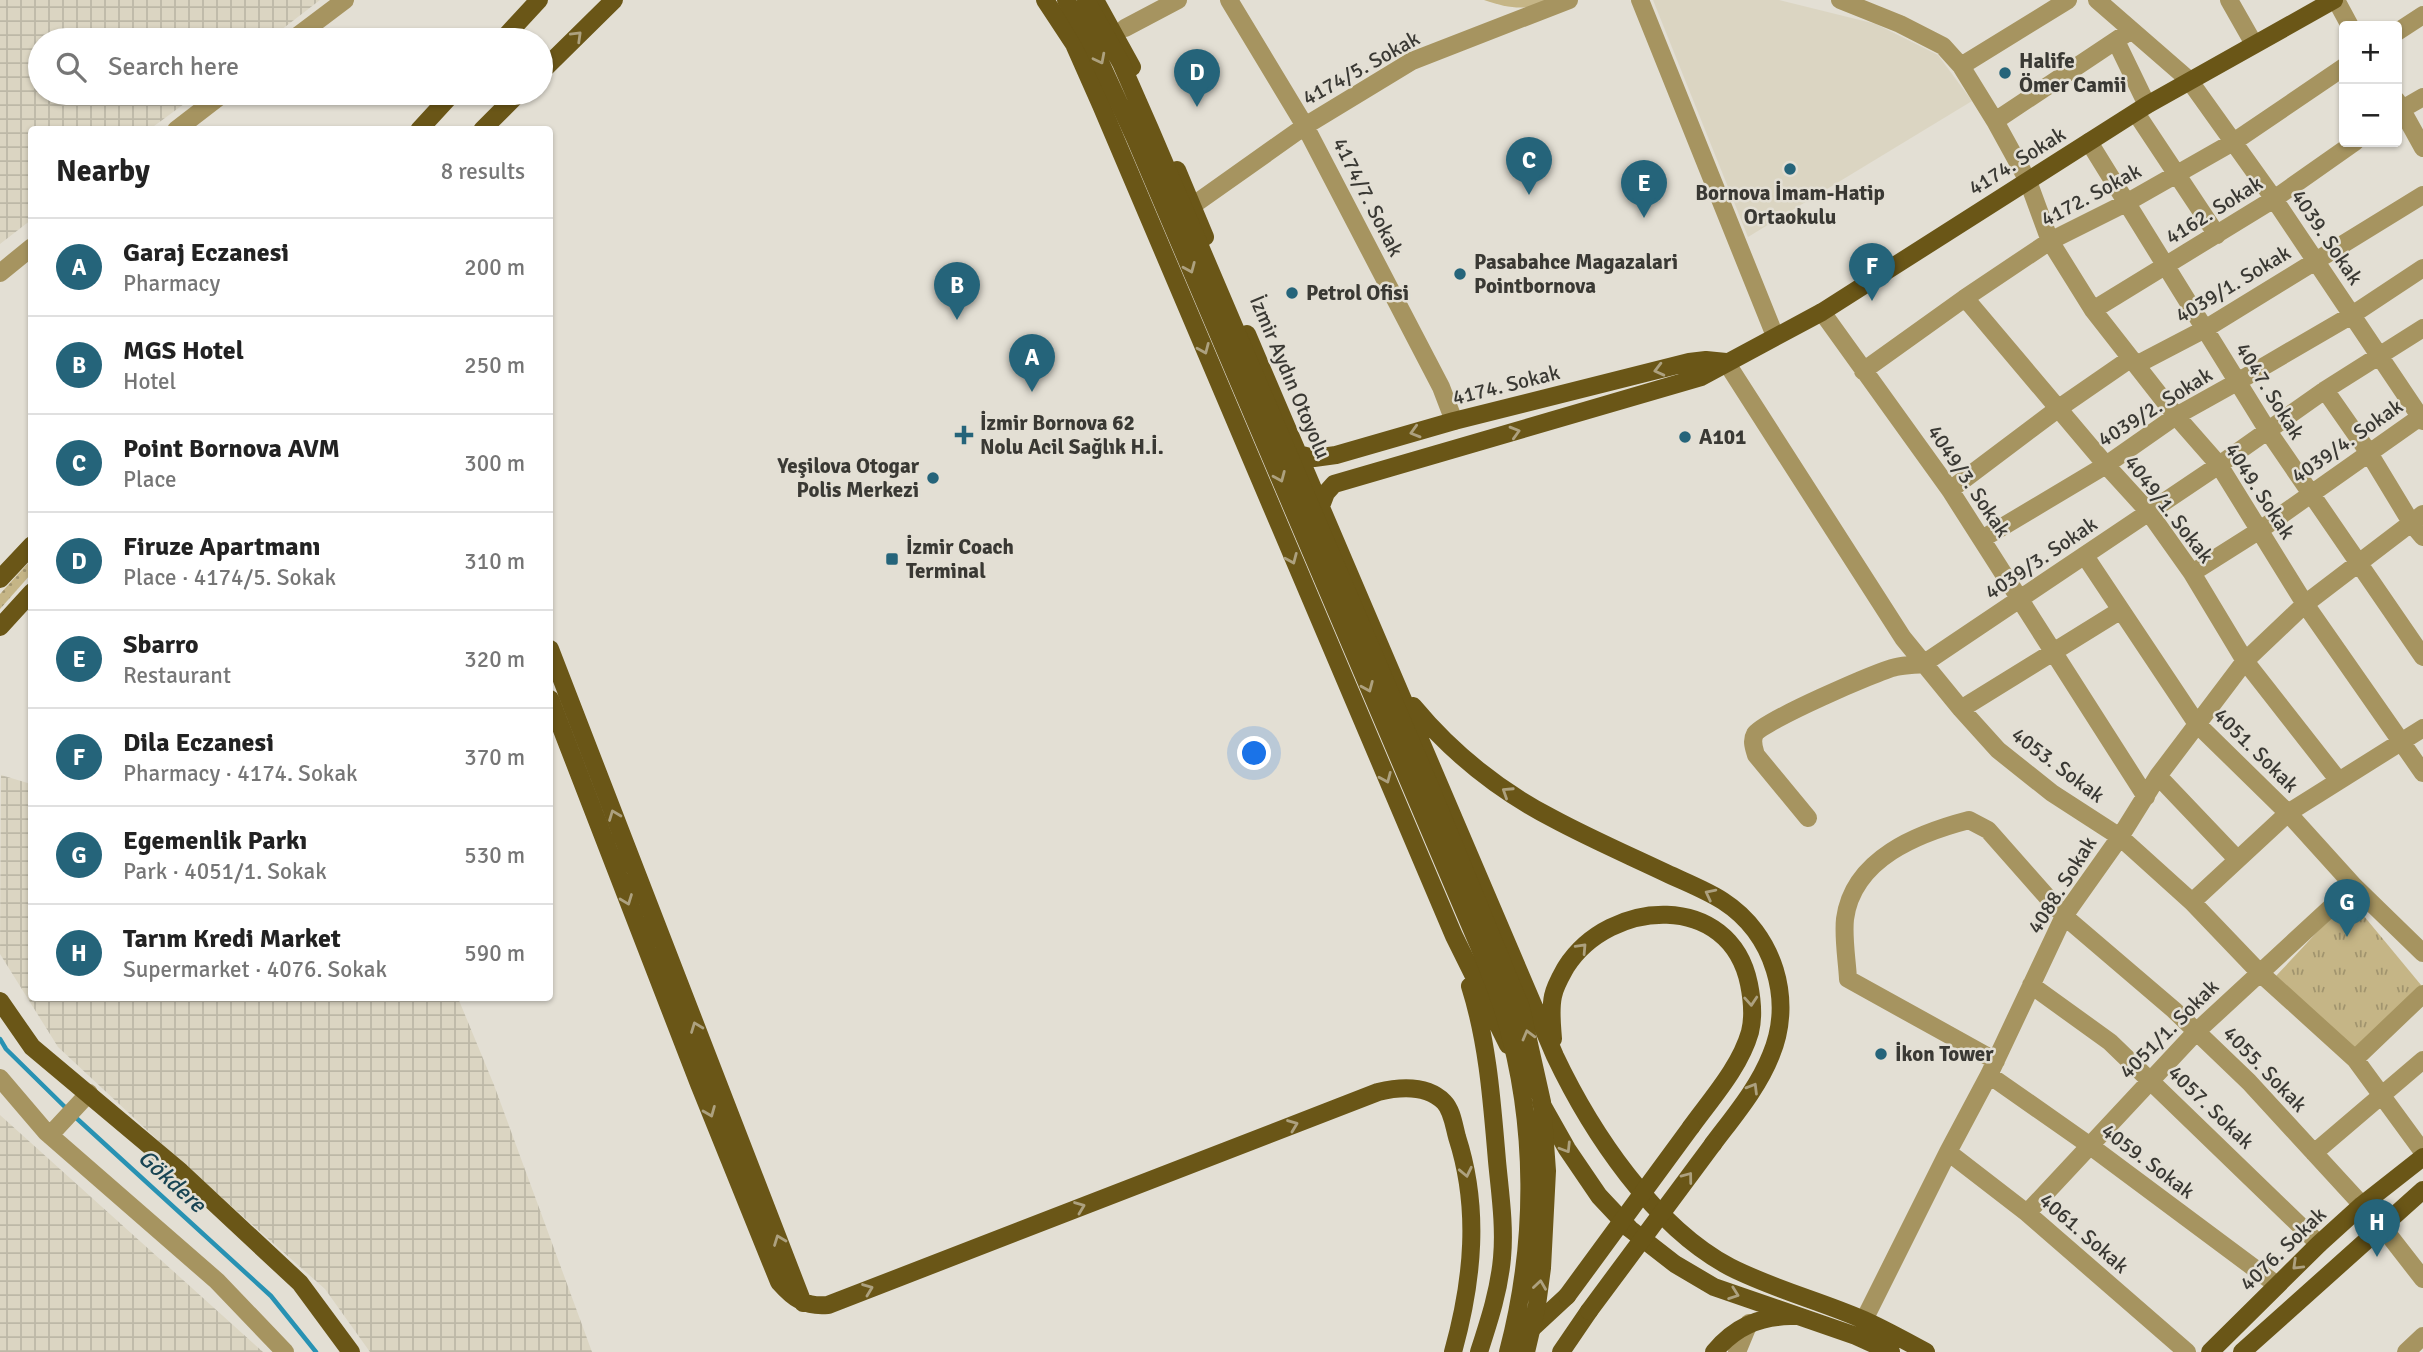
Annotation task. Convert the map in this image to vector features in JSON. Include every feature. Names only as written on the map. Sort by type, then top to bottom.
[{"type":"main road","points":[[513,28],[539,0]]},
{"type":"main road","points":[[553,60],[614,0]]},
{"type":"main road","points":[[1045,0],[1074,44],[1101,105],[1454,936],[1509,1047],[1582,1172],[1610,1209],[1630,1229],[1695,1277],[1735,1295],[1800,1316],[1860,1328],[1926,1352]]},
{"type":"main road","points":[[1066,0],[1095,51],[1135,138],[1479,946],[1504,1015],[1524,1104],[1530,1179],[1526,1255],[1514,1328],[1506,1352]]},
{"type":"main road","points":[[1086,0],[1121,63],[1150,129],[1521,1008],[1542,1102],[1548,1192],[1541,1280],[1526,1352]]},
{"type":"main road","name":"İzmir Aydın Otoyolu","points":[[1095,0],[1125,52],[1555,1056],[1584,1112],[1659,1211],[1694,1242],[1740,1272],[1860,1328]]},
{"type":"main road","name":"4174. Sokak","points":[[1321,506],[1326,493],[1334,484],[1690,380],[1822,312],[2141,109],[2335,0]]},
{"type":"main road","points":[[423,126],[442,105]]},
{"type":"main road","points":[[486,126],[507,105]]},
{"type":"main road","name":"4174. Sokak","points":[[1298,454],[1314,458],[1336,455],[1454,421],[1689,362],[1726,362]]},
{"type":"main road","points":[[0,579],[28,549]]},
{"type":"main road","points":[[0,627],[28,596]]},
{"type":"main road","points":[[553,657],[803,1303]]},
{"type":"main road","points":[[1400,689],[1436,733],[1494,783],[1555,820],[1722,901],[1748,923],[1764,944],[1773,963],[1780,996],[1780,1017],[1775,1044],[1768,1062],[1747,1098],[1561,1352]]},
{"type":"main road","points":[[553,707],[779,1282],[793,1297],[815,1306],[828,1305],[1378,1092],[1414,1089],[1436,1096],[1448,1107],[1470,1193],[1473,1224],[1468,1284],[1453,1352]]},
{"type":"main road","points":[[1506,1352],[1567,1296],[1738,1058],[1749,1031],[1752,1012],[1748,979],[1740,960],[1726,941],[1698,921],[1665,914],[1644,915],[1605,929],[1587,942],[1569,964],[1553,994],[1551,1019],[1555,1056]]},
{"type":"main road","points":[[1454,936],[1472,992],[1484,1044],[1503,1220],[1502,1256],[1495,1302],[1479,1352]]},
{"type":"main road","points":[[0,1001],[32,1047],[181,1172],[300,1283],[351,1352]]},
{"type":"main road","name":"4076. Sokak","points":[[2210,1352],[2319,1244],[2423,1155]]},
{"type":"main road","points":[[2242,1352],[2423,1190]]},
{"type":"main road","points":[[1714,1352],[1733,1333],[1749,1323],[1772,1317],[1800,1316]]},
{"type":"main road","points":[[1860,1328],[1891,1352]]},
{"type":"street","points":[[308,28],[345,0]]},
{"type":"street","points":[[1125,28],[1178,0]]},
{"type":"street","name":"4174/7. Sokak","points":[[1229,0],[1305,126],[1441,387],[1454,421]]},
{"type":"street","name":"4174/5. Sokak","points":[[1192,206],[1305,126],[1412,61],[1569,0]]},
{"type":"street","points":[[1640,0],[1775,336]]},
{"type":"street","points":[[1961,66],[2068,0]]},
{"type":"street","name":"4039. Sokak","points":[[2097,0],[2123,36],[2189,80],[2235,141],[2422,418]]},
{"type":"street","points":[[2230,0],[2254,44]]},
{"type":"street","points":[[2335,0],[2347,21]]},
{"type":"street","name":"4049. Sokak","points":[[1844,1],[1900,24],[1943,46],[1961,66],[2028,181],[2050,242],[2093,310],[2176,416],[2220,465],[2305,604],[2423,773]]},
{"type":"street","points":[[2402,29],[2423,15]]},
{"type":"street","points":[[1995,121],[2123,36],[2141,109],[2176,175],[2217,236]]},
{"type":"street","name":"4172. Sokak","points":[[1863,371],[1965,298],[2050,242],[2126,203],[2235,141],[2339,70]]},
{"type":"street","points":[[2402,106],[2423,97]]},
{"type":"street","points":[[181,126],[208,105]]},
{"type":"street","points":[[2402,112],[2423,148]]},
{"type":"street","name":"4047. Sokak","points":[[2089,142],[2310,495],[2423,657]]},
{"type":"street","name":"4162. Sokak","points":[[2093,310],[2217,236],[2348,147]]},
{"type":"street","name":"4039/1. Sokak","points":[[1950,490],[2059,408],[2133,362],[2205,329],[2423,195]]},
{"type":"street","points":[[0,272],[28,250]]},
{"type":"street","name":"4039/2. Sokak","points":[[1982,539],[2105,465],[2176,416],[2352,315],[2423,268]]},
{"type":"street","name":"4049/1. Sokak","points":[[1965,298],[2105,465],[2148,511],[2192,573],[2245,661],[2339,781]]},
{"type":"street","name":"4049/3. Sokak","points":[[1822,312],[1950,490],[2146,797]]},
{"type":"street","name":"4039/3. Sokak","points":[[1808,818],[1756,755],[1752,743],[1755,733],[1783,715],[1896,667],[1923,664],[2220,465],[2325,390],[2423,328]]},
{"type":"street","name":"4053. Sokak","points":[[1726,362],[1903,638],[1961,709],[1998,750],[2052,793],[2120,837],[2192,902],[2259,972],[2355,1059],[2423,1155]]},
{"type":"street","points":[[2325,390],[2419,525]]},
{"type":"street","name":"4039/4. Sokak","points":[[2192,573],[2260,530],[2422,418]]},
{"type":"street","name":"4088. Sokak","points":[[1860,1328],[1992,1068],[2064,916],[2120,837],[2158,776],[2245,661],[2305,604],[2359,562],[2419,525]]},
{"type":"street","name":"4051. Sokak","points":[[2085,556],[2197,724],[2288,813],[2354,886],[2420,944]]},
{"type":"street","points":[[1961,709],[2121,610]]},
{"type":"street","points":[[2192,902],[2288,813],[2423,728]]},
{"type":"street","points":[[2158,776],[2238,859]]},
{"type":"street","points":[[1992,1068],[1849,979],[1845,918],[1853,894],[1867,872],[1900,844],[1941,827],[1969,820],[1988,830],[2064,916]]},
{"type":"street","name":"4051/1. Sokak","points":[[2026,1213],[2196,1032],[2354,886]]},
{"type":"street","name":"4055. Sokak","points":[[2064,916],[2249,1082],[2362,1205]]},
{"type":"street","name":"4057. Sokak","points":[[2031,985],[2109,1042],[2319,1244]]},
{"type":"street","points":[[2355,1059],[2423,995]]},
{"type":"street","points":[[2314,1153],[2423,1060]]},
{"type":"street","name":"4059. Sokak","points":[[1992,1068],[2089,1145],[2277,1285]]},
{"type":"street","points":[[0,1078],[50,1135],[217,1281],[285,1352]]},
{"type":"street","points":[[50,1135],[89,1093]]},
{"type":"street","name":"4061. Sokak","points":[[1948,1152],[2026,1213],[2187,1352]]},
{"type":"street","points":[[2381,1225],[2423,1279]]},
{"type":"street","points":[[1737,1352],[1749,1323]]},
{"type":"street","points":[[2406,1352],[2423,1336]]},
{"type":"shaded area","points":[[0,0],[320,0],[284,28],[28,28],[28,105],[183,105],[154,126],[28,126],[28,222],[0,244]]},
{"type":"shaded area","name":"Bornova İmam-Hatip Ortaokulu","points":[[1653,0],[1779,0],[1876,24],[1938,55],[1972,101],[1748,237]]},
{"type":"shaded area","points":[[1,775],[28,783],[28,999],[0,954]]},
{"type":"shaded area","points":[[29,1001],[459,1001],[494,1085],[592,1352],[370,1352],[325,1289],[178,1159],[58,1047]]},
{"type":"shaded area","points":[[0,1115],[263,1352],[0,1352]]},
{"type":"green space","points":[[1484,0],[1557,0],[1520,8]]},
{"type":"green space","points":[[28,563],[28,577],[0,609],[0,594]]},
{"type":"green space","points":[[2349,898],[2421,985],[2358,1052],[2276,976]]},
{"type":"waterway","name":"Gökdere","points":[[0,1039],[6,1049],[67,1109]]},
{"type":"waterway","name":"Gökdere","points":[[73,1115],[271,1296],[316,1352]]},
{"type":"place","name":"Halife Ömer Camii","points":[[2005,73]]},
{"type":"place","name":"Firuze Apartmanı","points":[[1197,107]]},
{"type":"place","name":"Bornova İmam-Hatip Ortaokulu","points":[[1790,169]]},
{"type":"place","name":"Point Bornova AVM","points":[[1529,195]]},
{"type":"place","name":"Sbarro","points":[[1644,218]]},
{"type":"place","name":"Pasabahce Magazalari Pointbornova","points":[[1460,274]]},
{"type":"place","name":"Petrol Ofisi","points":[[1292,293]]},
{"type":"place","name":"Dila Eczanesi","points":[[1872,301]]},
{"type":"place","name":"MGS Hotel","points":[[957,320]]},
{"type":"place","name":"Garaj Eczanesi","points":[[1032,392]]},
{"type":"place","name":"İzmir Bornova 62 Nolu Acil Sağlık H.İ.","points":[[964,435]]},
{"type":"place","name":"A101","points":[[1685,437]]},
{"type":"place","name":"Yeşilova Otogar Polis Merkezi","points":[[933,478]]},
{"type":"place","name":"İzmir Coach Terminal","points":[[892,559]]},
{"type":"place","name":"Egemenlik Parkı","points":[[2347,937]]},
{"type":"place","name":"İkon Tower","points":[[1881,1054]]},
{"type":"place","name":"Tarım Kredi Market","points":[[2377,1257]]}]
